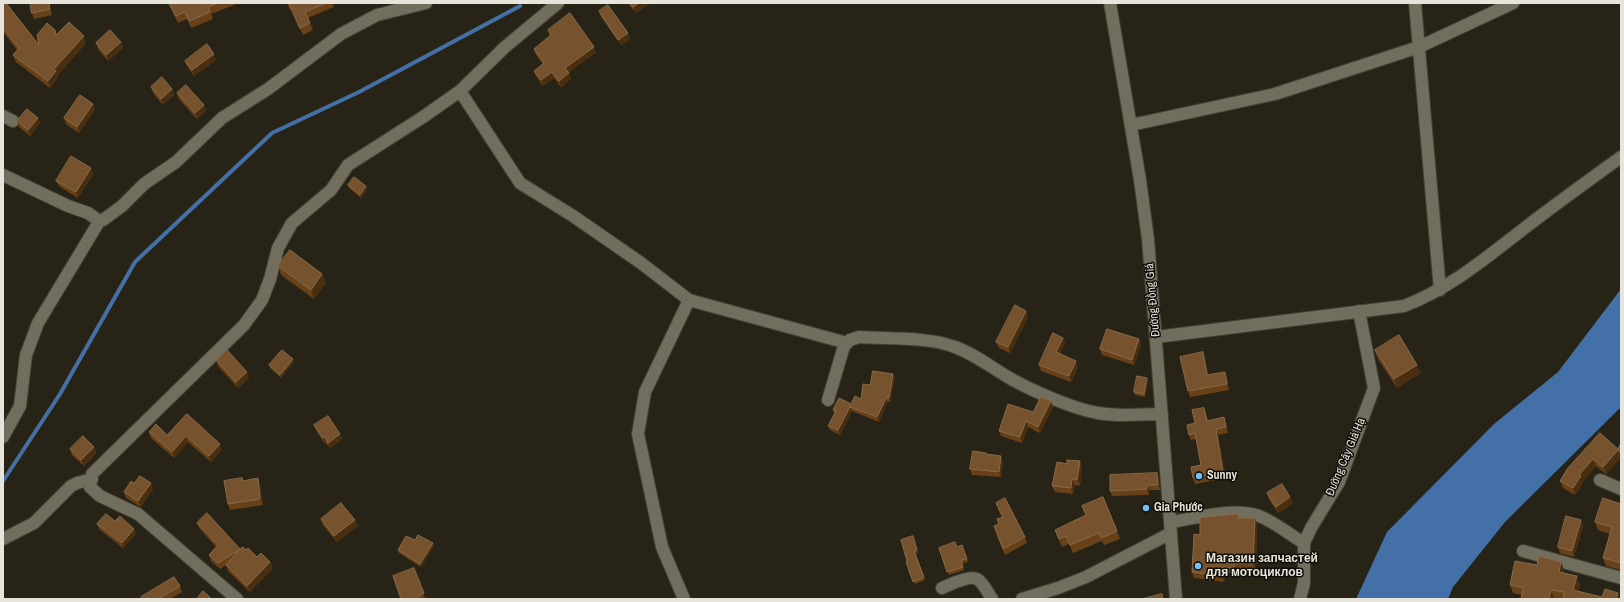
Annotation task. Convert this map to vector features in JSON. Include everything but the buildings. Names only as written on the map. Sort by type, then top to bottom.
[{"type":"street","points":[[3,437],[20,406],[26,354],[38,323],[100,220],[106,218],[122,206],[144,184],[176,162],[222,118],[268,89],[341,34],[377,15],[426,3]]},
{"type":"street","points":[[237,599],[138,514],[100,496],[90,487],[92,474],[244,325],[262,300],[270,279],[278,248],[292,223],[331,190],[348,165],[423,117],[460,91],[505,47],[558,3]]},
{"type":"street","name":"Đường Đồng Giá","points":[[1110,3],[1140,180],[1148,239],[1176,599]]},
{"type":"street","points":[[1415,3],[1440,290]]},
{"type":"street","points":[[1131,125],[1275,94],[1419,47],[1513,3]]},
{"type":"street","points":[[460,91],[520,183],[573,216],[641,263],[690,300],[847,343]]},
{"type":"street","points":[[1156,337],[1404,306],[1440,290],[1463,276],[1562,199],[1621,157]]},
{"type":"street","points":[[3,175],[68,206],[88,213],[100,220]]},
{"type":"street","points":[[684,599],[662,547],[638,434],[645,392],[690,300]]},
{"type":"street","name":"Đường Cây Giá Hạ","points":[[1300,599],[1304,583],[1304,544],[1311,528],[1338,482],[1374,388],[1359,312]]},
{"type":"street","points":[[828,400],[844,346],[859,337],[924,341],[952,346],[964,351],[1019,383],[1053,398],[1087,410],[1110,414],[1162,414]]},
{"type":"street","points":[[3,540],[34,523],[71,486],[92,479]]},
{"type":"street","points":[[1600,480],[1621,489]]},
{"type":"street","points":[[1022,599],[1058,588],[1086,577],[1170,528],[1226,513],[1245,513],[1261,517],[1304,544]]},
{"type":"street","points":[[1524,551],[1621,578]]},
{"type":"street","points":[[942,588],[969,578],[976,578],[992,599]]},
{"type":"water","points":[[1621,289],[1621,408],[1505,522],[1453,587],[1448,599],[1356,599],[1387,532],[1494,424],[1558,372]]},
{"type":"waterway","points":[[3,481],[60,394],[135,262],[272,133],[359,92],[520,6]]},
{"type":"place","name":"Sunny","points":[[1199,476]]},
{"type":"place","name":"Gia Phước","points":[[1146,508]]},
{"type":"place","name":"Магазин запчастей для мотоциклов","points":[[1198,566]]}]
